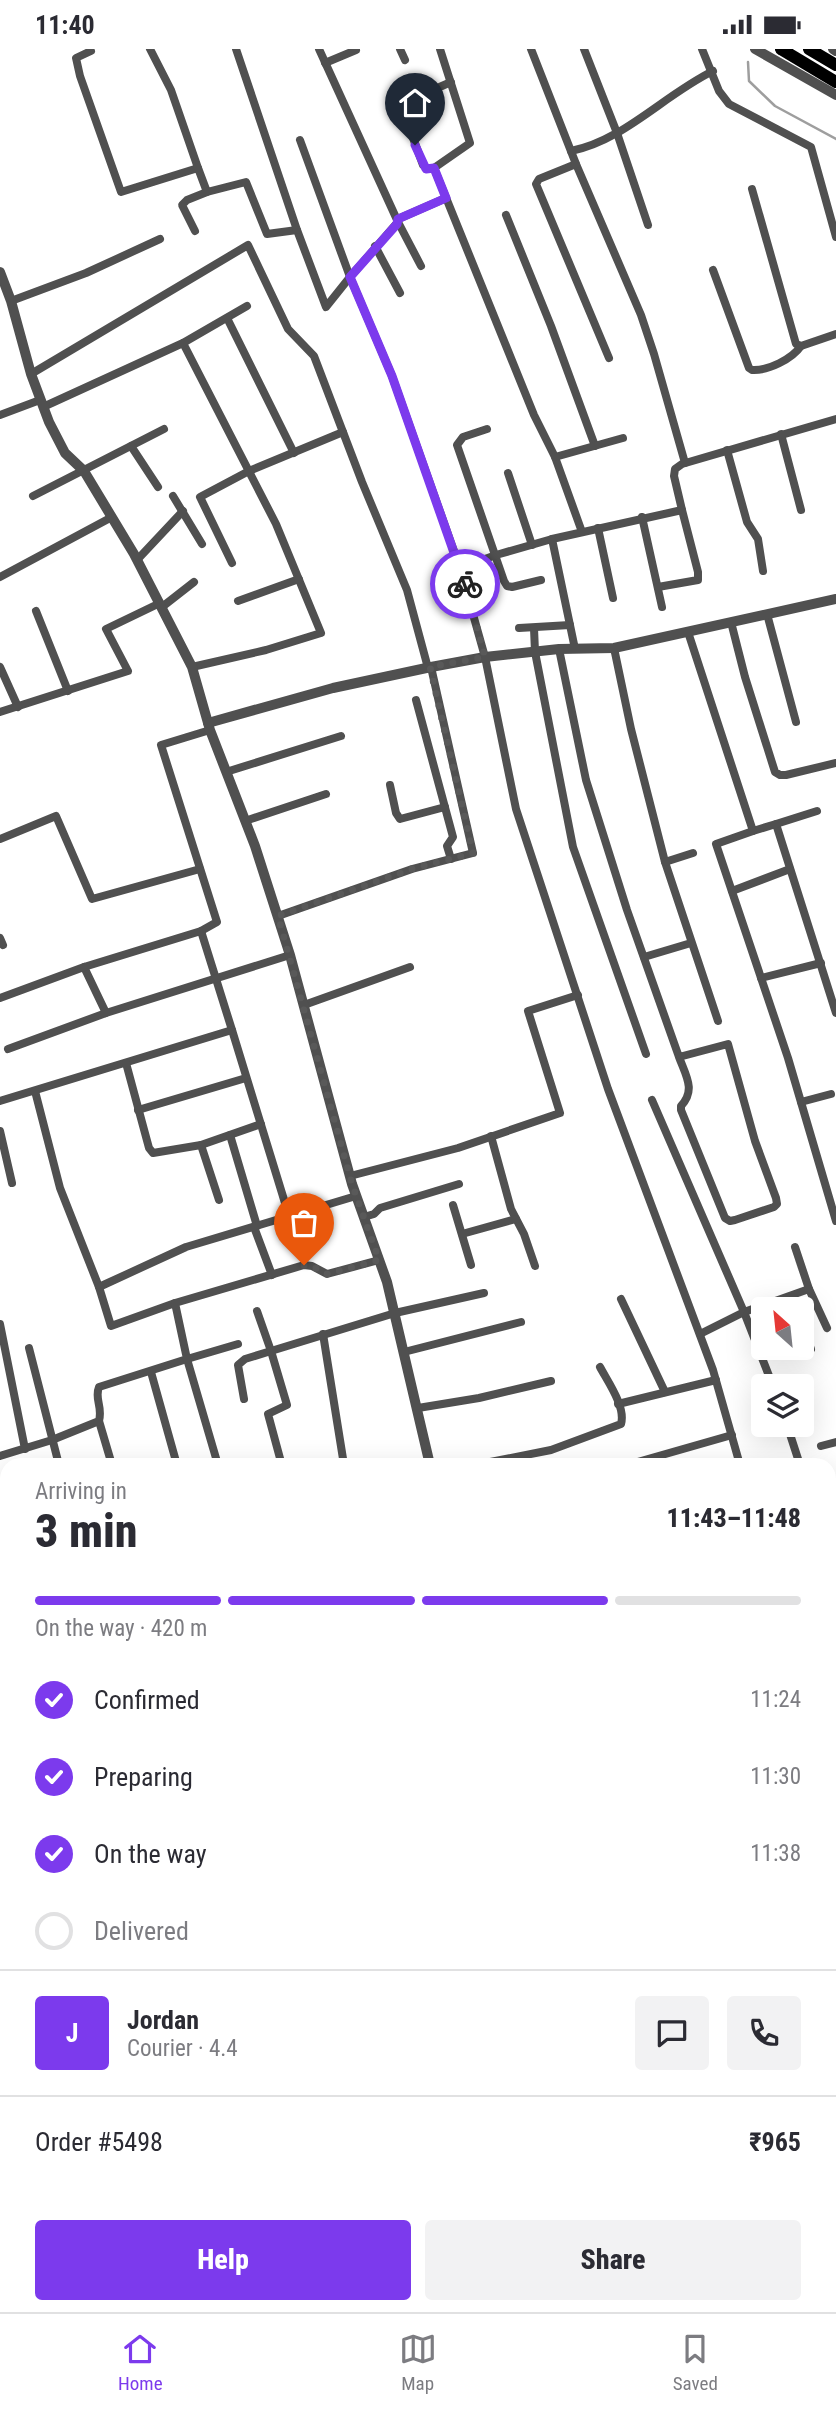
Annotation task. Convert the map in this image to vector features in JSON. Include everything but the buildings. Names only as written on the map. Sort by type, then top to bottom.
[{"type":"main road","points":[[780,49],[836,82]]},
{"type":"main road","points":[[809,49],[836,65]]},
{"type":"street","points":[[90,49],[91,51],[76,58],[121,192],[198,167]]},
{"type":"street","points":[[150,49],[171,90],[207,192]]},
{"type":"street","points":[[236,49],[326,307],[398,221],[446,198]]},
{"type":"street","points":[[319,49],[421,266]]},
{"type":"street","points":[[400,49],[405,60]]},
{"type":"street","points":[[395,89],[426,169],[434,168],[471,143],[440,49]]},
{"type":"street","points":[[531,49],[640,315],[685,463]]},
{"type":"street","points":[[584,49],[617,133],[648,225]]},
{"type":"street","points":[[702,49],[719,90],[729,104],[811,147],[836,237]]},
{"type":"street","points":[[755,49],[836,95]]},
{"type":"street","points":[[325,63],[356,50]]},
{"type":"street","points":[[609,358],[536,184],[539,179],[617,133],[681,88],[713,71]]},
{"type":"street","points":[[401,104],[451,82]]},
{"type":"street","points":[[300,140],[350,277],[392,376],[460,568],[485,657],[516,809],[608,1089],[716,1380],[738,1458]]},
{"type":"street","points":[[434,168],[534,415],[555,457],[582,532]]},
{"type":"street","points":[[195,231],[184,212],[183,203],[207,192],[246,182],[267,234],[297,230]]},
{"type":"street","points":[[752,189],[795,341],[801,346]]},
{"type":"street","points":[[506,215],[595,446]]},
{"type":"street","points":[[11,301],[86,274],[160,239]]},
{"type":"street","points":[[31,374],[248,245],[288,329],[314,356],[407,590],[429,667],[473,853],[412,869],[278,916]]},
{"type":"street","points":[[375,246],[400,293]]},
{"type":"street","points":[[713,270],[745,360],[752,370],[761,370],[792,356],[801,346],[836,334]]},
{"type":"street","points":[[0,272],[31,374],[65,453],[84,471],[112,517],[192,667],[209,726],[245,821],[290,955],[350,1176],[395,1313],[428,1458]]},
{"type":"street","points":[[0,415],[42,404],[183,343],[247,306]]},
{"type":"street","points":[[227,318],[294,453]]},
{"type":"street","points":[[183,343],[276,523],[321,633],[266,650],[192,667]]},
{"type":"street","points":[[658,587],[698,580],[674,476],[676,469],[685,463],[836,419]]},
{"type":"street","points":[[33,496],[164,429]]},
{"type":"street","points":[[487,429],[463,437],[457,445],[505,581],[509,587],[541,580]]},
{"type":"street","points":[[232,563],[200,497],[249,471],[343,432]]},
{"type":"street","points":[[780,434],[801,510]]},
{"type":"street","points":[[555,457],[623,438]]},
{"type":"street","points":[[131,446],[159,487]]},
{"type":"street","points":[[727,450],[747,522],[757,536],[763,571]]},
{"type":"street","points":[[508,473],[532,544]]},
{"type":"street","points":[[173,496],[202,544]]},
{"type":"street","points":[[460,568],[532,544],[682,510]]},
{"type":"street","points":[[137,560],[183,512]]},
{"type":"street","points":[[0,577],[112,517]]},
{"type":"street","points":[[642,517],[662,607]]},
{"type":"street","points":[[598,528],[613,598]]},
{"type":"street","points":[[552,539],[575,649]]},
{"type":"street","points":[[238,601],[299,579]]},
{"type":"street","points":[[0,712],[128,671],[106,629],[161,605],[194,582]]},
{"type":"street","points":[[0,998],[84,967],[201,931],[217,922],[161,744],[209,726],[333,688],[429,667],[485,657],[559,649],[614,648],[836,599]]},
{"type":"street","points":[[36,611],[68,691]]},
{"type":"street","points":[[767,614],[796,722]]},
{"type":"street","points":[[732,622],[745,677],[775,772],[786,775],[836,763]]},
{"type":"street","points":[[519,628],[570,625]]},
{"type":"street","points":[[534,628],[535,652],[573,847],[646,1054]]},
{"type":"street","points":[[688,632],[753,831]]},
{"type":"street","points":[[614,648],[631,729],[665,862],[718,1021]]},
{"type":"street","points":[[559,649],[586,780],[644,957],[679,1057],[690,1088],[681,1110],[725,1218],[735,1220],[774,1207],[777,1204],[776,1198],[755,1141],[728,1044],[679,1057]]},
{"type":"street","points":[[0,667],[18,707]]},
{"type":"street","points":[[416,700],[453,837],[447,846],[451,859]]},
{"type":"street","points":[[226,772],[341,736]]},
{"type":"street","points":[[390,785],[396,813],[400,819],[445,807]]},
{"type":"street","points":[[245,821],[326,794]]},
{"type":"street","points":[[817,811],[716,844],[801,1102],[836,1221]]},
{"type":"street","points":[[0,839],[56,816],[92,899],[200,869]]},
{"type":"street","points":[[776,824],[836,1013]]},
{"type":"street","points":[[665,862],[693,853]]},
{"type":"street","points":[[732,891],[790,869]]},
{"type":"street","points":[[201,931],[289,1216]]},
{"type":"street","points":[[644,957],[691,943]]},
{"type":"street","points":[[8,1049],[106,1013],[290,955]]},
{"type":"street","points":[[761,978],[821,963]]},
{"type":"street","points":[[84,967],[106,1013]]},
{"type":"street","points":[[304,1005],[410,967]]},
{"type":"street","points":[[350,1176],[458,1148],[560,1113],[528,1011],[578,995]]},
{"type":"street","points":[[0,1101],[232,1030]]},
{"type":"street","points":[[126,1063],[149,1148],[153,1153],[201,1145],[261,1124]]},
{"type":"street","points":[[138,1110],[246,1078]]},
{"type":"street","points":[[35,1091],[60,1188],[99,1287],[111,1326],[175,1303],[309,1265],[323,1273],[331,1273],[379,1260]]},
{"type":"street","points":[[801,1102],[831,1094]]},
{"type":"street","points":[[652,1100],[768,1374]]},
{"type":"street","points":[[0,1131],[12,1182]]},
{"type":"street","points":[[230,1135],[272,1275]]},
{"type":"street","points":[[491,1136],[516,1219],[535,1266]]},
{"type":"street","points":[[201,1145],[219,1200]]},
{"type":"street","points":[[364,1217],[374,1214],[380,1208],[459,1184]]},
{"type":"street","points":[[99,1287],[186,1247],[356,1196]]},
{"type":"street","points":[[453,1205],[471,1265]]},
{"type":"street","points":[[462,1234],[516,1219]]},
{"type":"street","points":[[795,1247],[809,1289],[827,1328]]},
{"type":"street","points":[[791,1297],[809,1289]]},
{"type":"street","points":[[244,1399],[238,1365],[245,1359],[395,1313],[484,1293]]},
{"type":"street","points":[[621,1299],[665,1392]]},
{"type":"street","points":[[175,1303],[187,1359],[216,1458]]},
{"type":"street","points":[[700,1334],[751,1310]]},
{"type":"street","points":[[257,1311],[288,1405],[268,1414],[280,1458]]},
{"type":"street","points":[[404,1352],[522,1322]]},
{"type":"street","points":[[0,1324],[25,1449]]},
{"type":"street","points":[[323,1334],[343,1458]]},
{"type":"street","points":[[110,1458],[99,1421],[102,1412],[96,1393],[99,1387],[239,1344]]},
{"type":"street","points":[[29,1348],[57,1458]]},
{"type":"street","points":[[510,1458],[551,1450],[618,1426],[623,1420],[600,1367]]},
{"type":"street","points":[[151,1372],[175,1458]]},
{"type":"street","points":[[618,1404],[716,1380]]},
{"type":"street","points":[[418,1409],[551,1381]]},
{"type":"street","points":[[0,1456],[52,1440],[99,1421]]},
{"type":"street","points":[[652,1458],[732,1435]]},
{"type":"street","points":[[792,1437],[798,1458]]},
{"type":"street","points":[[821,1446],[836,1442]]},
{"type":"waterway","points":[[748,62],[749,81],[775,106],[836,139]]},
{"type":"way so far","points":[[304,1265],[327,1274],[379,1260],[352,1184],[278,916],[412,869],[473,853],[430,667],[485,657],[465,584]]},
{"type":"route","points":[[415,145],[426,169],[434,168],[446,198],[398,219],[397,224],[350,277],[392,376],[465,584]]}]
